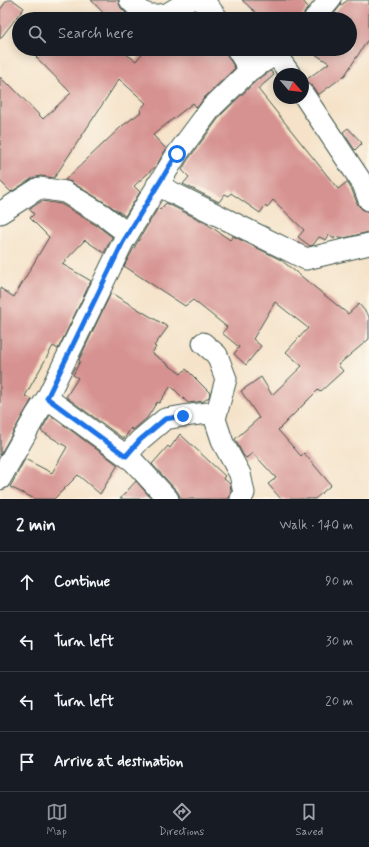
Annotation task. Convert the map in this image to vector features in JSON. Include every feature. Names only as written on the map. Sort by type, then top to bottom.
[{"type":"street","points":[[130,0],[142,12]]},
{"type":"street","points":[[170,12],[190,0]]},
{"type":"street","points":[[200,0],[207,5],[212,12]]},
{"type":"street","points":[[320,12],[330,0]]},
{"type":"street","points":[[241,56],[250,70]]},
{"type":"street","points":[[0,479],[47,398],[102,283],[128,234],[157,185],[177,154],[212,107],[250,70],[271,56]]},
{"type":"street","points":[[280,56],[287,68]]},
{"type":"street","points":[[309,103],[363,184],[369,200]]},
{"type":"street","points":[[157,185],[306,259],[369,244]]},
{"type":"street","points":[[0,213],[39,188],[65,192],[103,215],[128,234]]},
{"type":"street","points":[[204,343],[217,355],[226,379],[215,419],[223,443],[240,474],[244,493],[241,499]]},
{"type":"street","points":[[47,398],[133,461],[168,499]]},
{"type":"street","points":[[126,456],[140,440],[165,419],[217,412]]},
{"type":"building","points":[[7,0],[13,0],[24,8],[21,12],[12,12],[12,24],[0,39],[0,10]]},
{"type":"building","points":[[91,0],[118,0],[121,8],[125,12],[102,12]]},
{"type":"building","points":[[242,0],[302,0],[308,7],[305,12],[255,12]]},
{"type":"building","points":[[348,0],[369,0],[369,38],[345,75],[318,95],[309,83],[309,78],[329,63],[318,56],[357,56],[357,12],[335,12]]},
{"type":"building","points":[[129,56],[136,61],[140,56],[228,56],[235,68],[204,98],[197,108],[193,103],[153,135],[166,149],[156,166],[134,186],[140,192],[125,216],[71,182],[65,180],[122,126],[141,112],[140,110],[146,103],[119,79],[54,178],[41,176],[33,178],[11,192],[0,181],[0,77],[8,85],[9,84],[43,119],[71,93],[36,57]]},
{"type":"building","points":[[271,71],[273,74],[273,76],[258,89],[338,189],[347,182],[358,205],[369,214],[369,232],[340,239],[336,236],[334,239],[329,235],[326,240],[319,237],[313,245],[310,246],[298,237],[304,230],[273,200],[267,208],[265,206],[260,213],[231,193],[229,196],[225,194],[219,202],[183,184],[189,177],[182,170],[187,161],[221,115],[257,80]]},
{"type":"building","points":[[348,128],[362,143],[355,150],[343,132]]},
{"type":"building","points":[[42,201],[61,204],[96,225],[112,237],[104,253],[85,240],[62,264],[91,281],[58,349],[53,346],[25,396],[32,399],[0,455],[0,288],[14,297],[49,237],[30,218],[34,214],[29,209]]},
{"type":"building","points":[[166,203],[204,222],[230,240],[233,236],[281,260],[348,314],[359,304],[369,316],[369,339],[338,365],[343,371],[320,392],[318,390],[278,430],[301,456],[304,453],[331,485],[315,499],[281,499],[268,484],[276,478],[253,453],[246,458],[235,439],[259,418],[241,391],[261,377],[272,395],[302,366],[286,352],[308,328],[275,302],[253,339],[261,346],[246,365],[234,354],[239,347],[222,333],[227,327],[193,300],[185,306],[124,266],[158,208],[160,210]]},
{"type":"building","points":[[111,293],[168,327],[154,346],[156,347],[152,353],[181,374],[186,369],[210,393],[209,397],[204,401],[188,403],[171,386],[159,403],[157,402],[147,418],[133,430],[131,428],[124,439],[66,397],[78,378],[73,375]]},
{"type":"building","points":[[50,415],[118,465],[100,494],[78,475],[54,499],[35,499],[10,487],[25,459],[52,473],[67,447],[41,431]]},
{"type":"building","points":[[180,434],[225,476],[223,478],[230,484],[231,491],[229,499],[180,499],[177,491],[152,464],[168,446],[170,448]]},
{"type":"building","points":[[136,481],[152,499],[120,499]]},
{"type":"route","points":[[177,154],[123,242],[47,398],[126,456],[140,440],[165,419],[183,416]]}]
